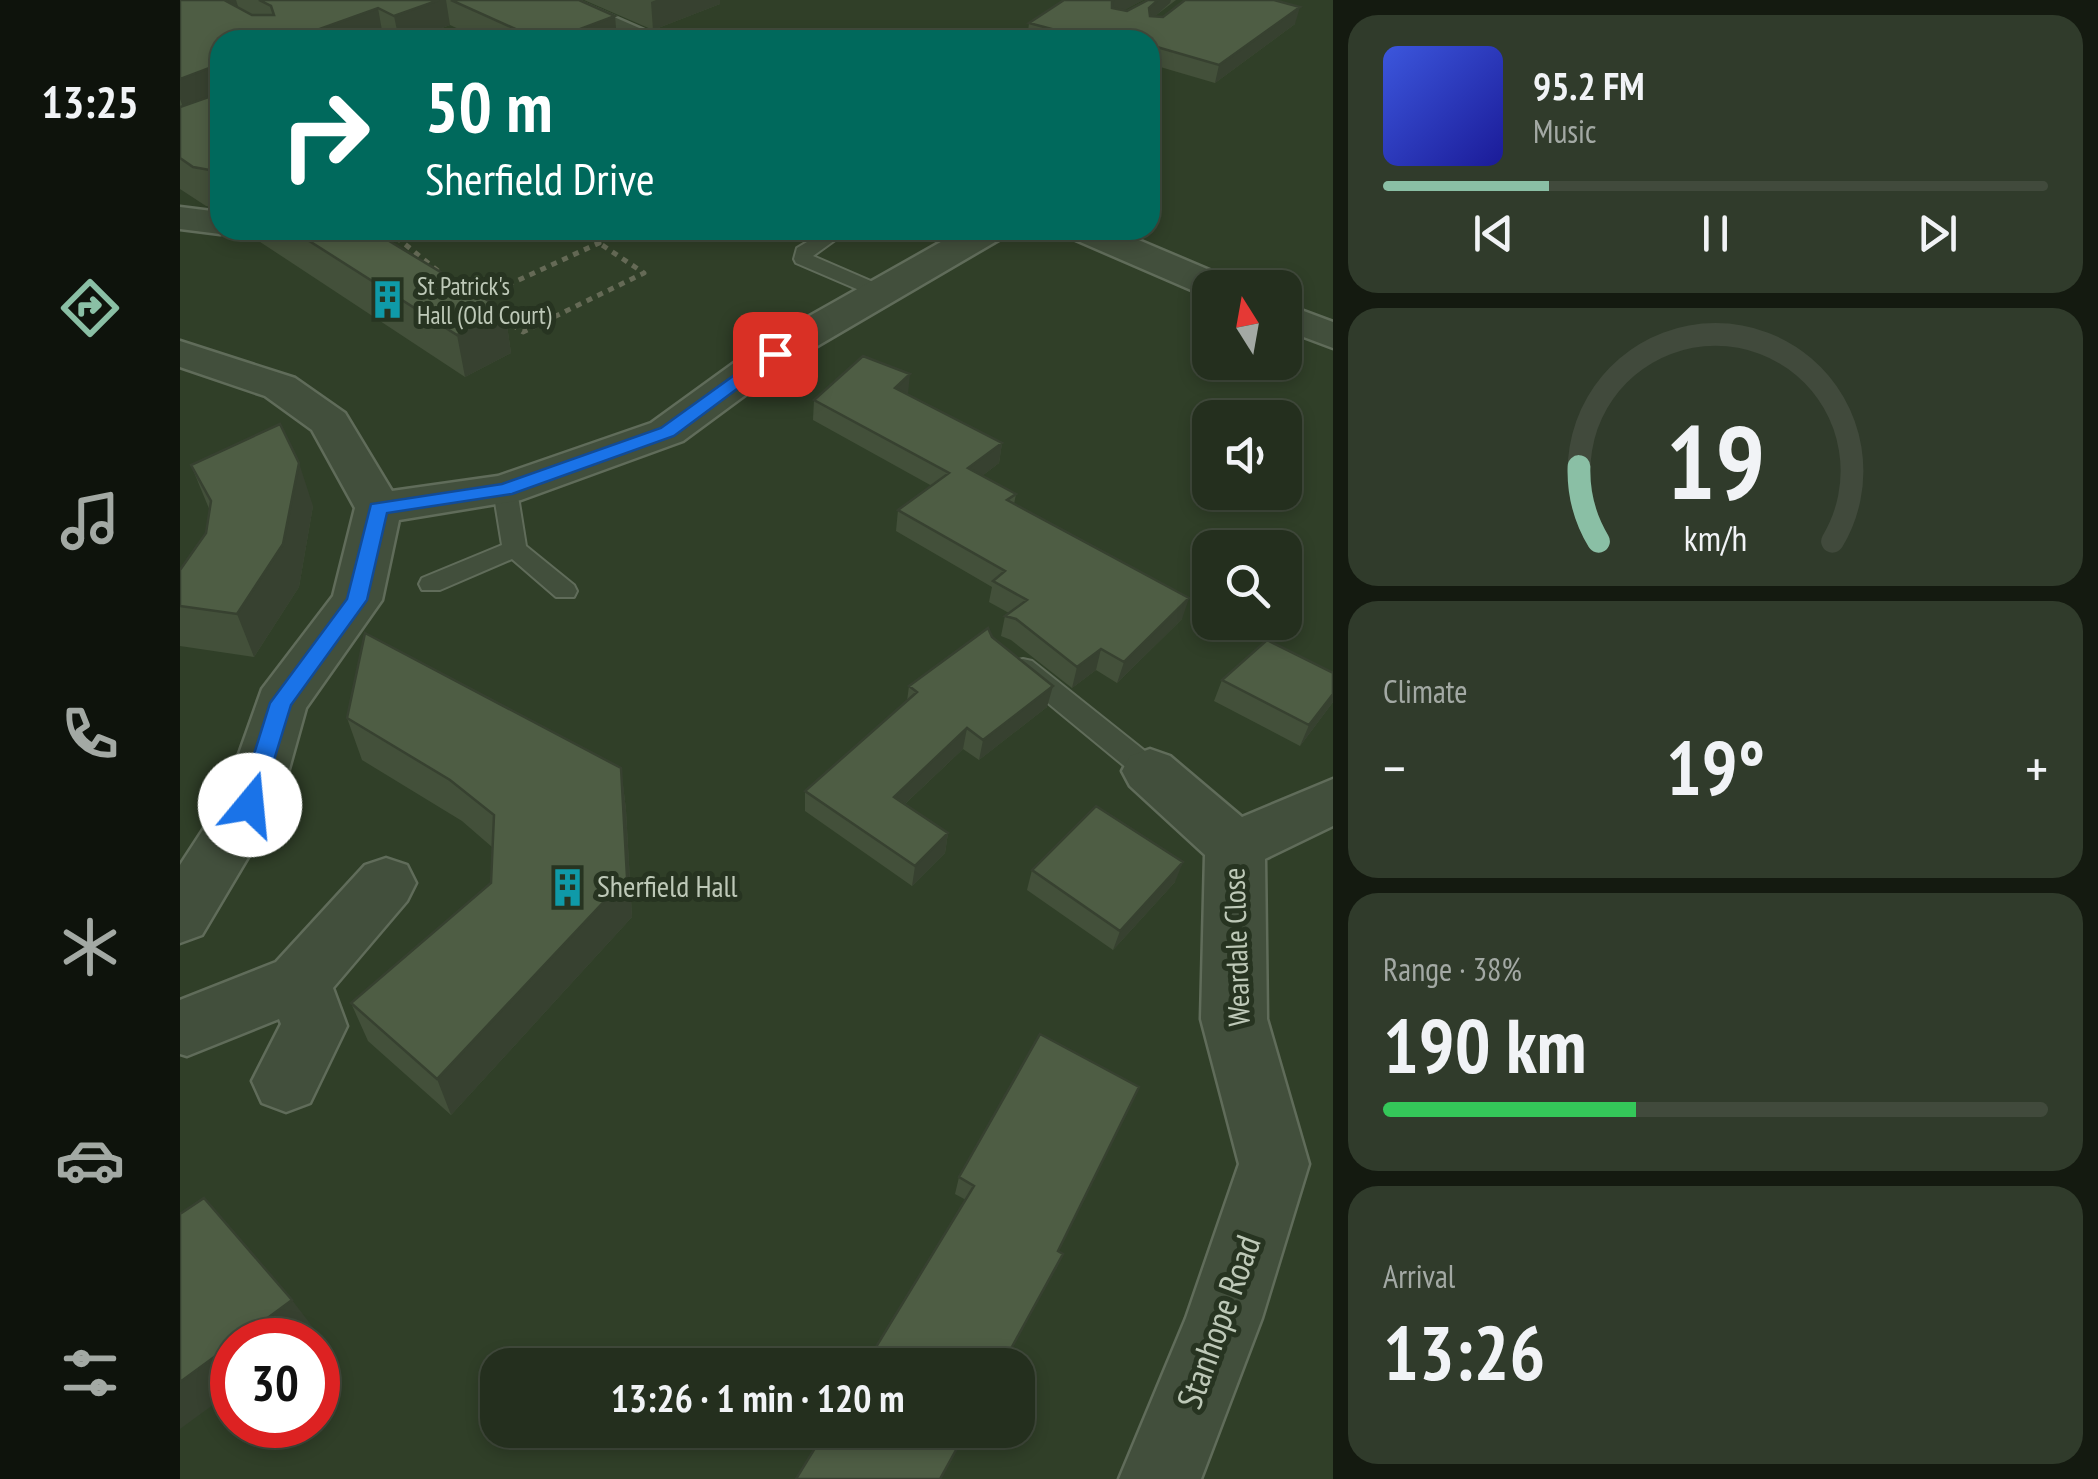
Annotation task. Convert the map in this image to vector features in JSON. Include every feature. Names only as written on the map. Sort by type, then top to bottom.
[{"type":"street","points":[[551,0],[619,30]]},
{"type":"street","points":[[180,218],[210,222]]},
{"type":"street","points":[[378,508],[505,490],[668,432],[775,354],[971,240]]},
{"type":"street","points":[[1107,240],[1192,276]]},
{"type":"street","points":[[1302,323],[1333,336]]},
{"type":"street","points":[[180,353],[280,387],[330,422],[378,508],[357,600],[281,703],[250,805],[180,916]]},
{"type":"street","name":"Weardale Close","points":[[1150,771],[1234,846],[1234,1019],[1274,1164]]},
{"type":"street","name":"Weardale Close","points":[[1234,846],[1333,801]]},
{"type":"street","points":[[182,1021],[299,982],[386,883]]},
{"type":"street","points":[[286,1081],[314,1026],[299,982]]},
{"type":"street","name":"Stanhope Road","points":[[1160,1479],[1224,1318],[1274,1164]]},
{"type":"lane","points":[[824,240],[804,252],[803,258],[880,292]]},
{"type":"lane","points":[[505,490],[515,549],[565,590]]},
{"type":"lane","points":[[432,584],[515,549]]},
{"type":"lane","points":[[1000,649],[1150,771]]},
{"type":"path","points":[[400,240],[449,279]]},
{"type":"path","points":[[462,290],[524,332],[644,273],[593,240]]},
{"type":"path","points":[[475,300],[599,243]]},
{"type":"building","points":[[180,0],[224,0],[252,15],[274,15],[271,6],[259,0],[439,0],[394,16],[378,8],[317,30],[210,30],[210,68],[180,79]]},
{"type":"building","points":[[451,0],[579,0],[615,16],[578,30],[518,30]]},
{"type":"building","points":[[1064,0],[1114,0],[1112,8],[1127,11],[1148,0],[1158,0],[1149,8],[1150,16],[1163,17],[1185,0],[1274,0],[1300,7],[1219,65],[1160,48],[1160,30],[1055,30],[1029,23]]},
{"type":"building","points":[[210,96],[210,170],[193,167],[180,158],[180,107]]},
{"type":"building","points":[[308,240],[388,240],[505,311],[457,335]]},
{"type":"building","points":[[863,356],[910,374],[895,388],[1002,443],[968,468],[1016,494],[1007,500],[1189,598],[1124,662],[1101,649],[1077,667],[1016,619],[1005,616],[1027,600],[993,581],[1005,571],[898,510],[949,473],[814,400]]},
{"type":"building","points":[[280,424],[299,463],[283,544],[237,614],[180,606],[180,570],[206,533],[211,501],[191,465]]},
{"type":"building","points":[[988,628],[992,637],[1053,686],[983,740],[967,728],[894,797],[948,833],[915,866],[805,791],[917,692],[909,686]]},
{"type":"building","name":"Sherfield Hall","points":[[365,633],[621,768],[627,877],[437,1079],[351,1003],[491,883],[494,815],[450,780],[347,718]]},
{"type":"building","points":[[1267,640],[1333,673],[1333,694],[1309,725],[1222,680]]},
{"type":"building","points":[[1096,806],[1183,862],[1120,931],[1032,870]]},
{"type":"building","points":[[1040,1034],[1139,1087],[1058,1251],[1063,1254],[1011,1348],[875,1348],[974,1186],[959,1177]]},
{"type":"building","points":[[204,1198],[292,1300],[268,1318],[210,1318],[210,1360],[180,1382],[180,1214]]},
{"type":"building","points":[[815,1448],[957,1448],[940,1479],[796,1479]]},
{"type":"place","name":"St Patrick's Hall (Old Court)","points":[[387,300]]},
{"type":"place","name":"Sherfield Hall","points":[[567,887]]},
{"type":"route","points":[[250,805],[281,703],[357,600],[378,508],[505,490],[668,432],[775,354]]}]
